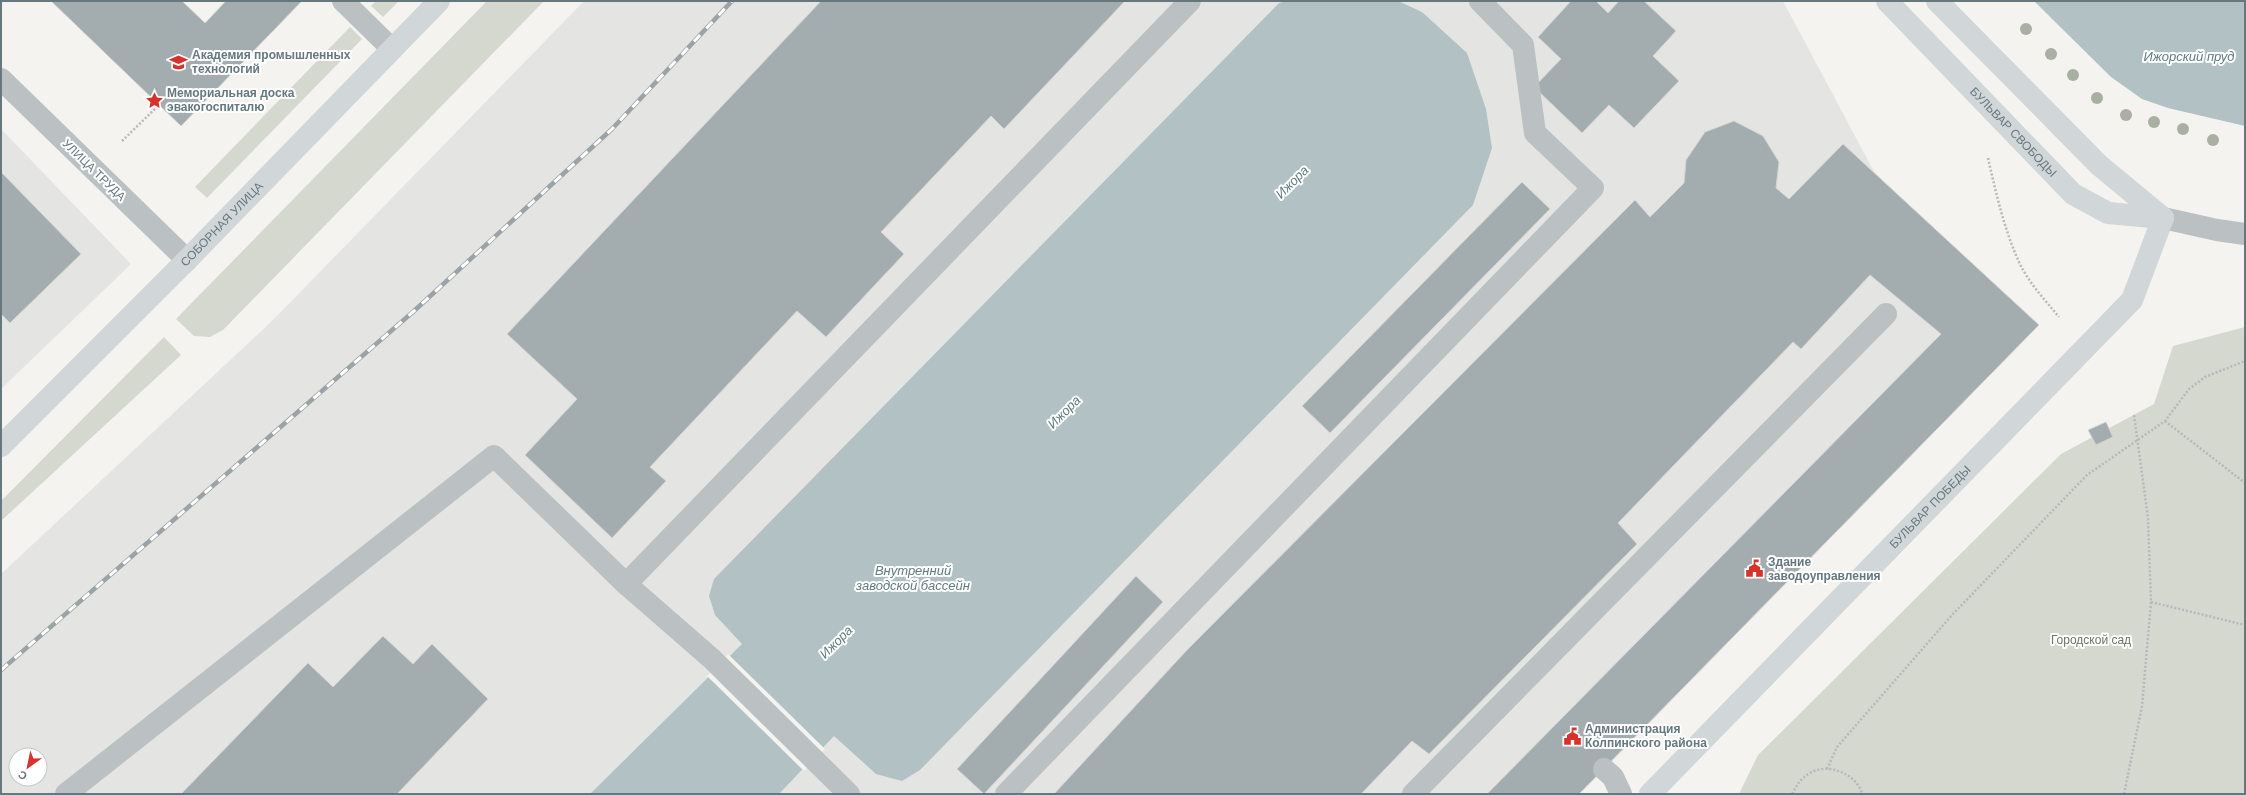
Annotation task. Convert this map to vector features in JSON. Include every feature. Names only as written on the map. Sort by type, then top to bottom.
[{"type":"main road","name":"СОБОРНАЯ УЛИЦА","points":[[1,446],[187,260],[440,1]]},
{"type":"main road","name":"БУЛЬВАР СВОБОДЫ","points":[[1887,1],[2073,194],[2108,213],[2163,218]]},
{"type":"main road","name":"БУЛЬВАР СВОБОДЫ","points":[[1937,1],[2099,165],[2163,218]]},
{"type":"main road","name":"БУЛЬВАР ПОБЕДЫ","points":[[1650,794],[2132,300],[2163,218]]},
{"type":"street","points":[[342,1],[392,49]]},
{"type":"street","points":[[626,584],[1190,1]]},
{"type":"street","points":[[1006,794],[1593,188],[1535,133],[1523,45],[1480,1]]},
{"type":"street","name":"УЛИЦА ТРУДА","points":[[1,79],[187,260]]},
{"type":"street","name":"БУЛЬВАР СВОБОДЫ","points":[[2163,218],[2217,230],[2245,234]]},
{"type":"street","points":[[1413,794],[1886,314]]},
{"type":"street","points":[[66,794],[494,456],[626,584],[712,659],[849,794]]},
{"type":"street","points":[[1604,769],[1613,777],[1621,794]]},
{"type":"path","points":[[122,142],[159,105]]},
{"type":"path","points":[[1988,158],[1998,202],[2019,262],[2038,292],[2058,317]]},
{"type":"path","points":[[1827,769],[1837,747],[1952,615],[2087,476],[2165,421],[2189,389],[2205,377],[2245,360]]},
{"type":"path","points":[[2124,794],[2142,706],[2151,602],[2148,518],[2139,440],[2134,415]]},
{"type":"path","points":[[2165,421],[2245,482]]},
{"type":"path","points":[[2151,602],[2245,625]]},
{"type":"path","points":[[1792,794],[1798,782],[1812,772],[1827,769],[1841,772],[1853,779],[1862,794]]},
{"type":"shaded area","points":[[584,1],[1783,1],[1878,179],[2038,326],[1580,794],[1,794],[1,574],[271,322]]},
{"type":"shaded area","points":[[1,129],[131,264],[1,389]]},
{"type":"green space","points":[[376,1],[399,1],[383,17],[371,6]]},
{"type":"green space","points":[[487,1],[544,1],[223,330],[210,337],[194,336],[176,319]]},
{"type":"green space","points":[[350,27],[362,39],[207,198],[195,187]]},
{"type":"green space","name":"Городской сад","points":[[2245,327],[2245,794],[1739,794],[1758,755],[2061,454],[2154,404],[2173,346]]},
{"type":"green space","points":[[164,337],[181,355],[1,521],[1,501]]},
{"type":"water","name":"Внутренний заводской бассейн","points":[[1287,1],[1398,1],[1422,12],[1467,53],[1486,109],[1492,148],[1473,205],[920,770],[902,781],[876,774],[834,736],[779,794],[590,794],[742,644],[715,615],[709,596],[714,579],[1279,3]]},
{"type":"water","name":"Ижорский пруд","points":[[2034,1],[2245,1],[2245,126],[2168,108],[2142,99],[2111,77]]},
{"type":"pier","points":[[728,654],[825,749],[804,771],[707,676]]},
{"type":"building","name":"Академия промышленных технологий","points":[[51,1],[182,1],[205,23],[226,1],[302,1],[181,126]]},
{"type":"building","points":[[821,1],[1125,1],[1004,129],[991,116],[881,232],[904,254],[826,337],[797,311],[650,467],[666,481],[612,538],[525,455],[577,399],[507,334]]},
{"type":"building","points":[[1571,1],[1596,1],[1608,13],[1619,1],[1644,1],[1676,31],[1653,56],[1679,81],[1634,128],[1609,105],[1582,133],[1534,87],[1561,59],[1538,37]]},
{"type":"building","points":[[1734,121],[1763,136],[1779,162],[1776,188],[1789,199],[1843,144],[2039,325],[1579,794],[1487,794],[1941,334],[1870,275],[1801,349],[1793,342],[1618,523],[1637,544],[1429,754],[1412,741],[1361,794],[1054,794],[1187,650],[1635,200],[1650,217],[1684,183],[1686,160],[1705,132]]},
{"type":"building","points":[[1,172],[81,254],[10,323],[1,314]]},
{"type":"building","points":[[1522,182],[1550,209],[1330,433],[1302,406]]},
{"type":"building","points":[[2106,422],[2113,437],[2096,445],[2088,430]]},
{"type":"building","points":[[1136,576],[1163,602],[984,794],[957,769]]},
{"type":"building","points":[[383,636],[413,664],[432,644],[488,699],[397,794],[181,794],[308,663],[333,687]]},
{"type":"railway","points":[[1,670],[414,311],[612,129],[732,1]]},
{"type":"place","name":"Академия промышленных технологий","points":[[179,62]]},
{"type":"place","name":"Мемориальная доска эвакогоспиталю","points":[[154,100]]},
{"type":"place","name":"Здание заводоуправления","points":[[1755,569]]},
{"type":"place","name":"Администрация Колпинского района","points":[[1572,736]]},
{"type":"water label","name":"Ижора","points":[[1292,182]]},
{"type":"water label","name":"Ижора","points":[[1064,412]]},
{"type":"water label","name":"Ижора","points":[[836,642]]}]
